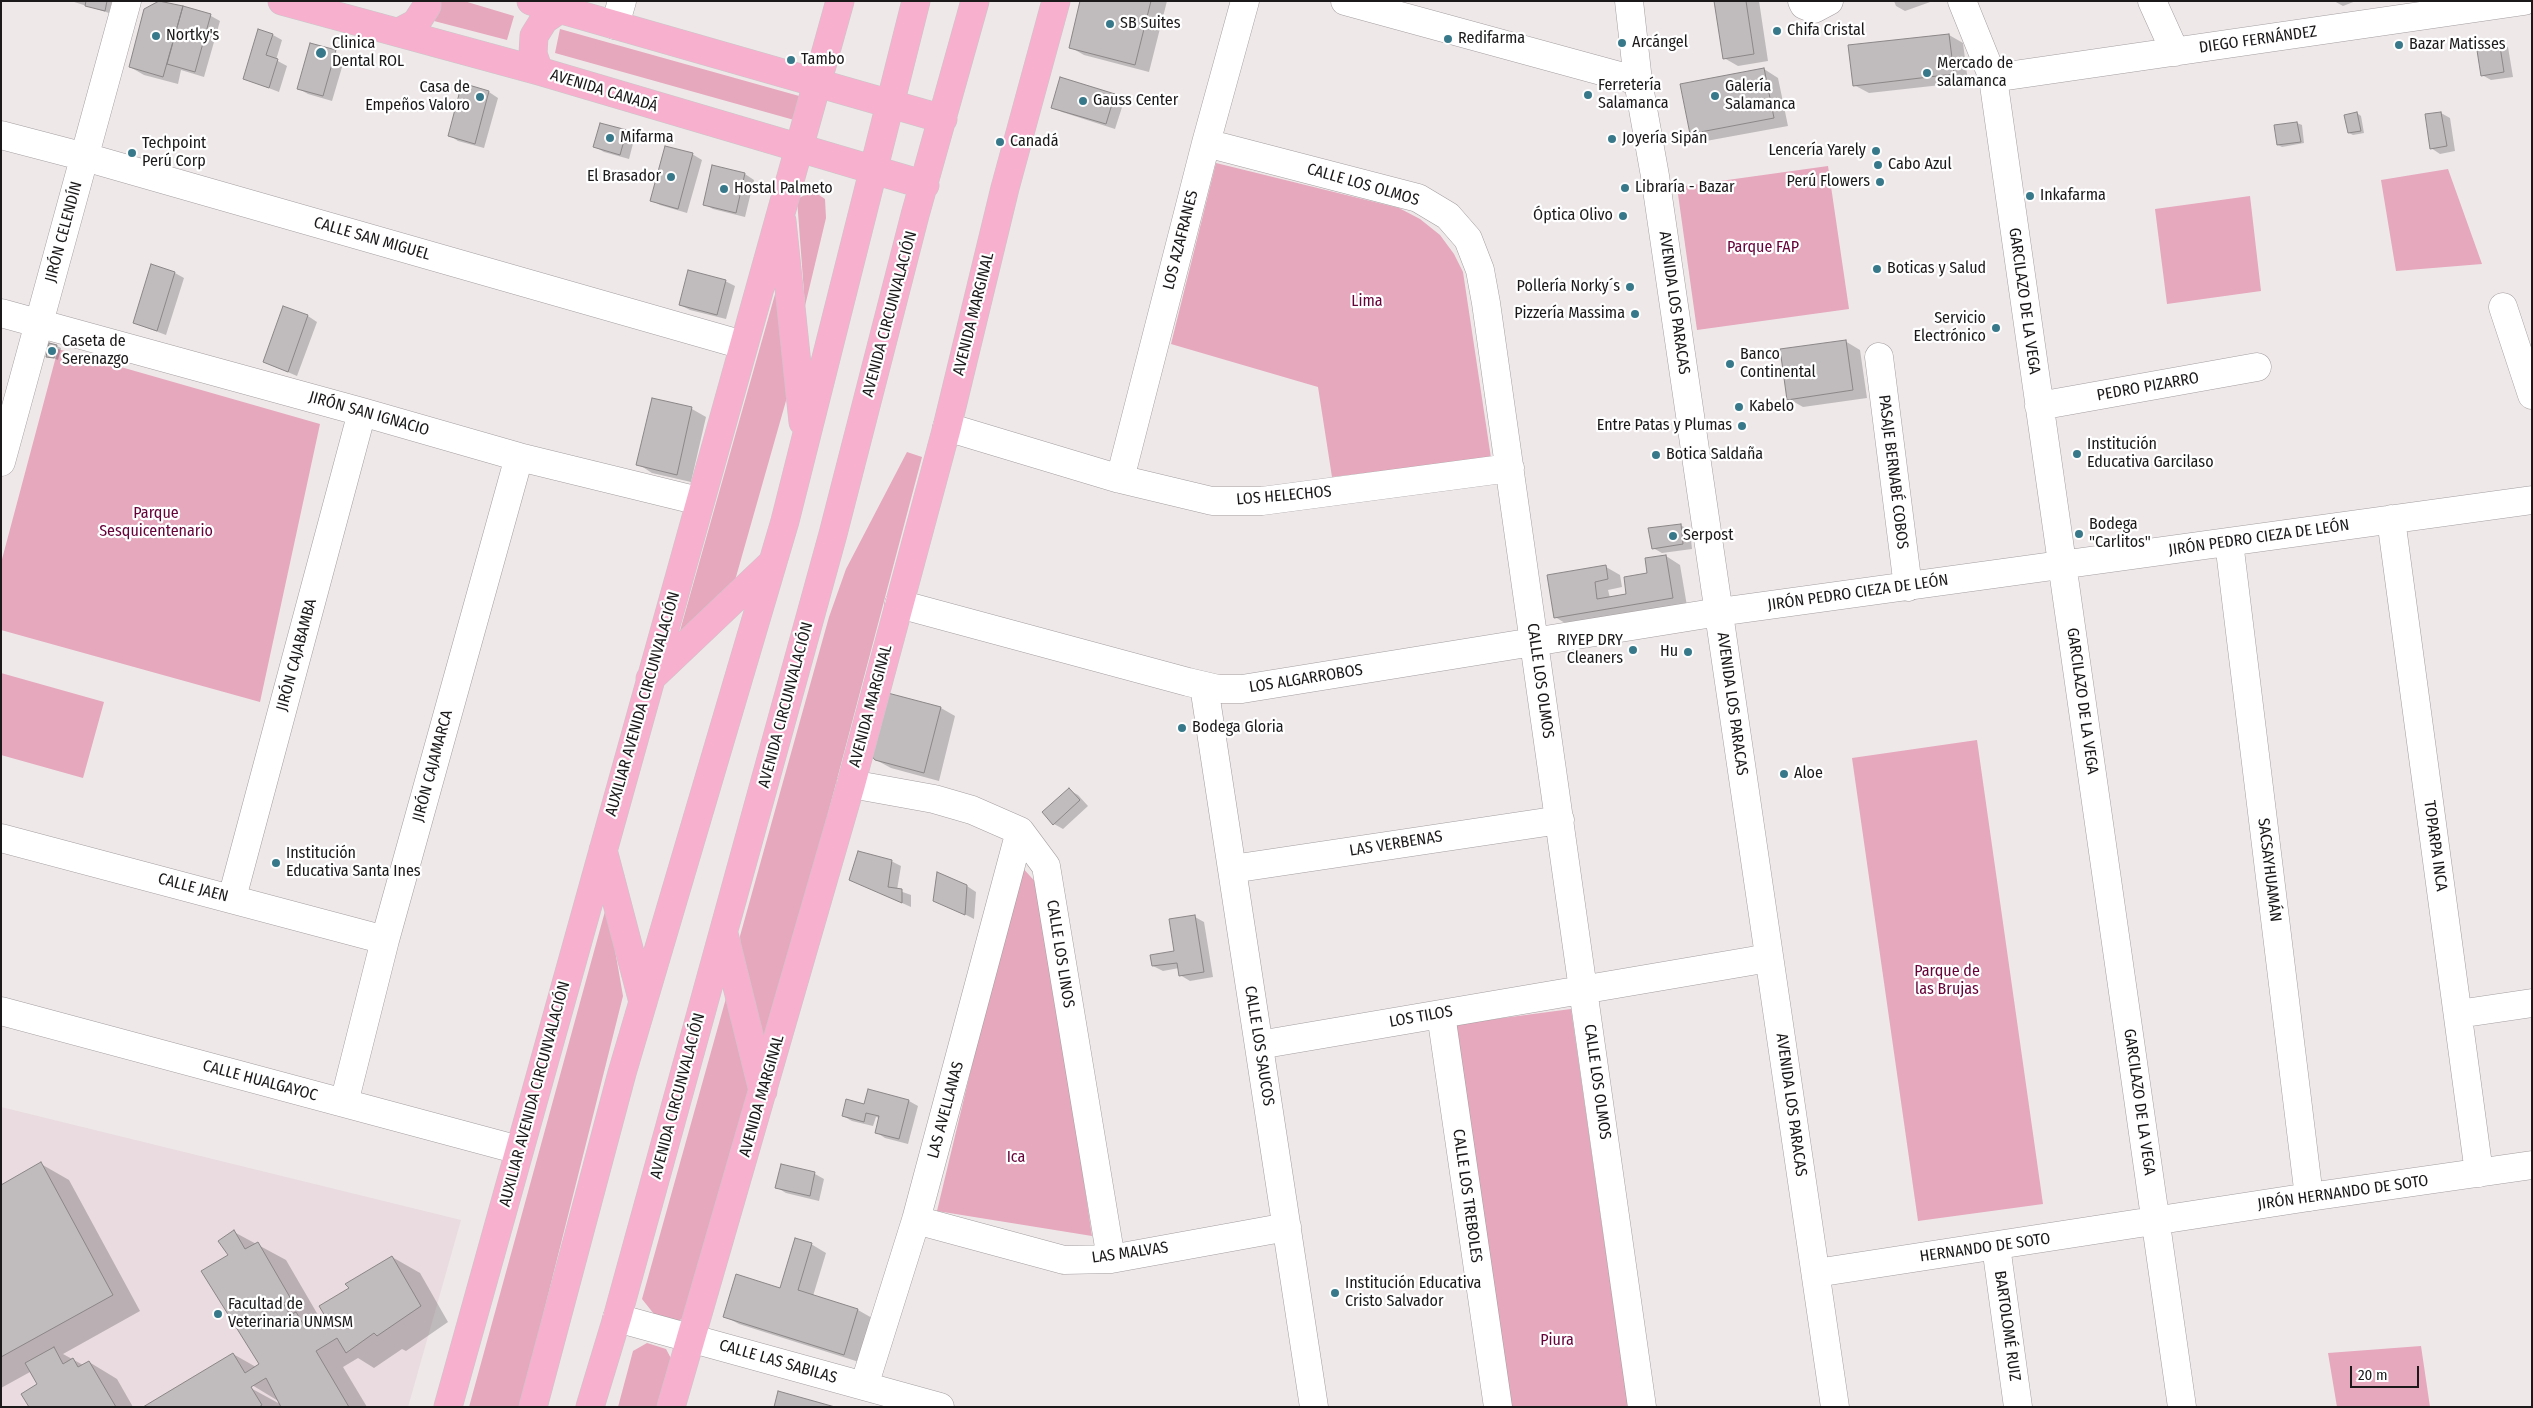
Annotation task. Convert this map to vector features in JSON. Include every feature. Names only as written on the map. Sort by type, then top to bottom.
[{"type":"main road","name":"AVENIDA CANADÁ","points":[[282,1],[539,72],[924,185]]},
{"type":"main road","points":[[399,32],[416,22],[427,6],[427,1]]},
{"type":"main road","points":[[531,1],[560,9],[619,13],[816,83],[943,119]]},
{"type":"main road","name":"AUXILIAR AVENIDA CIRCUNVALACIÓN","points":[[448,1407],[742,345],[840,1]]},
{"type":"main road","points":[[533,1407],[643,1002],[806,441],[872,170],[916,1]]},
{"type":"main road","name":"AVENIDA CIRCUNVALACIÓN","points":[[590,1407],[617,1318],[830,544],[924,185],[975,1]]},
{"type":"main road","name":"AVENIDA MARGINAL","points":[[671,1407],[851,784],[946,427],[1005,188],[1056,1]]},
{"type":"main road","points":[[539,72],[533,54],[534,36],[544,20],[560,9]]},
{"type":"main road","points":[[781,208],[806,441]]},
{"type":"main road","points":[[649,680],[772,563]]},
{"type":"main road","points":[[602,848],[643,1002]]},
{"type":"main road","points":[[723,932],[763,1092]]},
{"type":"street","name":"JIRÓN CELENDÍN","points":[[1,462],[127,1]]},
{"type":"street","name":"LOS AZAFRANES","points":[[1120,479],[1206,143],[1246,1]]},
{"type":"street","points":[[1344,1],[1638,81]]},
{"type":"street","name":"AVENIDA LOS PARACAS","points":[[1629,1],[1638,81],[1657,186],[1835,1407]]},
{"type":"street","name":"GARCILAZO DE LA VEGA","points":[[1962,1],[1993,78],[2182,1407]]},
{"type":"street","points":[[2152,1],[2175,52]]},
{"type":"street","name":"DIEGO FERNÁNDEZ","points":[[1993,78],[2524,1]]},
{"type":"street","name":"CALLE SAN MIGUEL","points":[[1,135],[85,157],[742,345]]},
{"type":"street","name":"CALLE LOS OLMOS","points":[[1206,143],[1418,198],[1448,216],[1468,239],[1480,270],[1510,468],[1642,1407]]},
{"type":"street","points":[[2503,307],[2532,395]]},
{"type":"street","name":"JIRÓN SAN IGNACIO","points":[[1,313],[362,412],[518,458],[699,501]]},
{"type":"street","name":"PASAJE BERNABÉ COBOS","points":[[1879,357],[1908,587]]},
{"type":"street","name":"PEDRO PIZARRO","points":[[2039,406],[2258,368]]},
{"type":"street","name":"JIRÓN CAJABAMBA","points":[[232,898],[362,412]]},
{"type":"street","name":"LOS HELECHOS","points":[[946,427],[1120,479],[1212,501],[1262,501],[1510,468]]},
{"type":"street","name":"JIRÓN CAJAMARCA","points":[[344,1104],[385,940],[518,458]]},
{"type":"street","name":"JIRÓN PEDRO CIEZA DE LEÓN","points":[[1719,612],[2532,500]]},
{"type":"street","name":"TOPARPA INCA","points":[[2391,520],[2479,1173]]},
{"type":"street","name":"SACSAYHUAMÁN","points":[[2229,542],[2309,1197]]},
{"type":"street","name":"LOS ALGARROBOS","points":[[899,604],[1218,689],[1242,689],[1719,612]]},
{"type":"street","name":"CALLE LOS SAUCOS","points":[[1204,686],[1287,1227],[1309,1406]]},
{"type":"street","name":"CALLE LOS LINOS","points":[[851,784],[934,799],[972,810],[1020,831],[1046,866],[1110,1259]]},
{"type":"street","name":"LAS VERBENAS","points":[[1232,869],[1560,820]]},
{"type":"street","name":"LAS AVELLANAS","points":[[864,1386],[916,1220],[1020,831]]},
{"type":"street","name":"CALLE JAEN","points":[[1,838],[385,940]]},
{"type":"street","name":"LOS TILOS","points":[[1259,1044],[1769,958]]},
{"type":"street","points":[[2458,1014],[2532,1004]]},
{"type":"street","name":"CALLE HUALGAYOC","points":[[1,1011],[519,1150]]},
{"type":"street","name":"CALLE LOS TREBOLES","points":[[1441,1014],[1498,1407]]},
{"type":"street","name":"JIRÓN HERNANDO DE SOTO","points":[[2155,1222],[2309,1197],[2532,1166]]},
{"type":"street","name":"LAS MALVAS","points":[[916,1220],[1064,1260],[1110,1259],[1287,1227]]},
{"type":"street","name":"HERNANDO DE SOTO","points":[[1816,1273],[2155,1222]]},
{"type":"street","name":"BARTOLOMÉ RUIZ","points":[[1996,1246],[2018,1407]]},
{"type":"street","name":"CALLE LAS SABILAS","points":[[617,1318],[940,1407]]},
{"type":"shaded area","name":"Facultad de Veterinaria UNMSM","points":[[1,1107],[461,1220],[408,1407],[1,1407]]},
{"type":"green space","points":[[439,1],[464,1],[514,16],[507,40],[434,21]]},
{"type":"green space","points":[[560,29],[817,101],[812,125],[555,53]]},
{"type":"green space","name":"Lima","points":[[1216,163],[1399,208],[1420,219],[1440,235],[1454,254],[1463,272],[1491,458],[1332,477],[1318,387],[1171,344]]},
{"type":"green space","name":"Parque FAP","points":[[1828,166],[1849,309],[1697,330],[1677,187]]},
{"type":"green space","points":[[2448,169],[2482,264],[2396,271],[2381,180]]},
{"type":"green space","points":[[816,193],[825,199],[826,218],[805,306],[797,199],[807,194]]},
{"type":"green space","points":[[2250,196],[2261,291],[2167,304],[2155,209]]},
{"type":"green space","points":[[783,266],[797,362],[734,584],[674,652]]},
{"type":"green space","name":"Parque Sesquicentenario","points":[[58,349],[320,424],[260,702],[1,630],[1,563]]},
{"type":"green space","points":[[907,452],[922,457],[767,1045],[759,1044],[741,957],[740,936],[829,617],[846,569]]},
{"type":"green space","points":[[1,673],[104,702],[83,778],[1,755]]},
{"type":"green space","name":"Parque de las Brujas","points":[[1977,740],[2043,1204],[1918,1221],[1852,758]]},
{"type":"green space","name":"Ica","points":[[1020,865],[1040,887],[1092,1236],[937,1211]]},
{"type":"green space","points":[[607,904],[623,996],[520,1407],[469,1407]]},
{"type":"green space","points":[[728,991],[750,1066],[749,1112],[693,1312],[680,1320],[669,1320],[654,1314],[642,1299]]},
{"type":"green space","name":"Piura","points":[[1571,1009],[1628,1407],[1504,1407],[1450,1025]]},
{"type":"green space","points":[[647,1343],[666,1349],[674,1364],[663,1407],[618,1407],[633,1351]]},
{"type":"green space","points":[[2421,1346],[2430,1407],[2337,1407],[2328,1353]]},
{"type":"building","points":[[86,1],[107,1],[105,11],[85,6]]},
{"type":"building","name":"Nortky's","points":[[159,1],[183,6],[163,77],[129,67],[144,9]]},
{"type":"building","name":"SB Suites","points":[[1080,1],[1151,1],[1135,65],[1069,48]]},
{"type":"building","points":[[1714,1],[1746,1],[1754,54],[1723,59]]},
{"type":"building","points":[[183,6],[211,14],[195,72],[167,64]]},
{"type":"building","points":[[258,29],[273,34],[266,55],[278,59],[269,88],[243,79]]},
{"type":"building","points":[[1949,34],[1954,74],[1853,86],[1848,45]]},
{"type":"building","points":[[2499,40],[2504,72],[2481,76],[2476,44]]},
{"type":"building","points":[[310,43],[336,50],[323,96],[297,89]]},
{"type":"building","points":[[1764,68],[1774,118],[1690,134],[1680,84]]},
{"type":"building","name":"Gauss Center","points":[[1060,77],[1115,94],[1106,124],[1051,108]]},
{"type":"building","points":[[462,83],[489,91],[475,144],[448,136]]},
{"type":"building","points":[[2357,112],[2361,131],[2348,133],[2344,115]]},
{"type":"building","points":[[2441,112],[2447,146],[2430,149],[2425,114]]},
{"type":"building","points":[[2297,122],[2301,142],[2277,145],[2274,125]]},
{"type":"building","name":"Mifarma","points":[[600,123],[627,130],[620,155],[593,147]]},
{"type":"building","name":"El Brasador","points":[[665,146],[693,153],[678,209],[650,201]]},
{"type":"building","name":"Hostal Palmeto","points":[[712,165],[745,173],[736,213],[703,205]]},
{"type":"building","points":[[151,264],[175,272],[157,331],[133,323]]},
{"type":"building","points":[[688,270],[726,280],[717,315],[679,305]]},
{"type":"building","points":[[283,306],[308,315],[288,372],[263,362]]},
{"type":"building","points":[[1846,340],[1853,390],[1787,400],[1780,349]]},
{"type":"building","name":"Caseta de Serenazgo","points":[[49,343],[57,345],[54,358],[46,357]]},
{"type":"building","points":[[652,398],[692,407],[677,475],[636,465]]},
{"type":"building","points":[[1681,524],[1683,544],[1652,549],[1648,528]]},
{"type":"building","points":[[1666,555],[1673,598],[1554,618],[1547,575],[1606,565],[1608,579],[1595,582],[1597,599],[1626,594],[1624,577],[1647,573],[1645,558]]},
{"type":"building","points":[[884,692],[941,707],[924,773],[875,760],[869,753]]},
{"type":"building","points":[[1069,788],[1080,800],[1053,825],[1042,812]]},
{"type":"building","points":[[858,851],[892,860],[888,887],[902,889],[902,903],[849,880]]},
{"type":"building","points":[[937,872],[967,885],[965,915],[933,901]]},
{"type":"building","points":[[1195,915],[1204,972],[1179,976],[1177,963],[1152,966],[1150,955],[1174,951],[1169,919]]},
{"type":"building","points":[[868,1089],[909,1100],[899,1139],[875,1133],[879,1116],[866,1113],[864,1122],[842,1116],[846,1099],[864,1104]]},
{"type":"building","points":[[41,1162],[113,1295],[1,1357],[1,1185]]},
{"type":"building","points":[[781,1164],[815,1172],[810,1196],[775,1188]]},
{"type":"building","points":[[234,1230],[245,1249],[258,1242],[291,1299],[283,1303],[290,1315],[296,1312],[305,1327],[325,1316],[319,1306],[349,1288],[345,1284],[392,1256],[421,1306],[377,1336],[374,1333],[346,1353],[337,1338],[316,1351],[349,1407],[281,1407],[266,1378],[251,1387],[262,1405],[259,1407],[143,1407],[233,1353],[245,1373],[259,1364],[201,1271],[228,1255],[218,1241]]},
{"type":"building","points":[[795,1238],[812,1243],[798,1290],[858,1309],[844,1355],[723,1317],[736,1274],[780,1288]]},
{"type":"building","points":[[54,1347],[63,1364],[73,1358],[78,1367],[89,1361],[116,1407],[29,1407],[21,1394],[37,1384],[25,1363]]},
{"type":"building","points":[[778,1391],[835,1407],[774,1407]]},
{"type":"place","name":"SB Suites","points":[[1110,24]]},
{"type":"place","name":"Chifa Cristal","points":[[1777,31]]},
{"type":"place","name":"Nortky's","points":[[156,36]]},
{"type":"place","name":"Redifarma","points":[[1448,39]]},
{"type":"place","name":"Arcángel","points":[[1622,43]]},
{"type":"place","name":"Bazar Matisses","points":[[2399,45]]},
{"type":"place","name":"Clinica Dental ROL","points":[[321,53]]},
{"type":"place","name":"Tambo","points":[[791,60]]},
{"type":"place","name":"Mercado de salamanca","points":[[1927,73]]},
{"type":"place","name":"Ferretería Salamanca","points":[[1588,95]]},
{"type":"place","name":"Galería Salamanca","points":[[1715,96]]},
{"type":"place","name":"Casa de Empeños Valoro","points":[[480,97]]},
{"type":"place","name":"Gauss Center","points":[[1083,101]]},
{"type":"place","name":"Mifarma","points":[[610,138]]},
{"type":"place","name":"Joyería Sipán","points":[[1612,139]]},
{"type":"place","name":"Canadá","points":[[1000,142]]},
{"type":"place","name":"Lencería Yarely","points":[[1876,151]]},
{"type":"place","name":"Techpoint Perú Corp","points":[[132,153]]},
{"type":"place","name":"Cabo Azul","points":[[1878,165]]},
{"type":"place","name":"El Brasador","points":[[671,177]]},
{"type":"place","name":"Perú Flowers","points":[[1880,182]]},
{"type":"place","name":"Libraría - Bazar","points":[[1625,188]]},
{"type":"place","name":"Hostal Palmeto","points":[[724,189]]},
{"type":"place","name":"Inkafarma","points":[[2030,196]]},
{"type":"place","name":"Óptica Olivo","points":[[1623,216]]},
{"type":"place","name":"Boticas y Salud","points":[[1877,269]]},
{"type":"place","name":"Pollería Norky´s","points":[[1630,287]]},
{"type":"place","name":"Pizzería Massima","points":[[1635,314]]},
{"type":"place","name":"Servicio Electrónico","points":[[1996,328]]},
{"type":"place","name":"Caseta de Serenazgo","points":[[52,351]]},
{"type":"place","name":"Banco Continental","points":[[1730,364]]},
{"type":"place","name":"Kabelo","points":[[1739,407]]},
{"type":"place","name":"Entre Patas y Plumas","points":[[1742,426]]},
{"type":"place","name":"Institución Educativa Garcilaso","points":[[2077,454]]},
{"type":"place","name":"Botica Saldaña","points":[[1656,455]]},
{"type":"place","name":"Bodega \"Carlitos\"","points":[[2079,534]]},
{"type":"place","name":"Serpost","points":[[1673,536]]},
{"type":"place","name":"RIYEP DRY Cleaners","points":[[1633,650]]},
{"type":"place","name":"Hu","points":[[1688,652]]},
{"type":"place","name":"Bodega Gloria","points":[[1182,728]]},
{"type":"place","name":"Aloe","points":[[1784,774]]},
{"type":"place","name":"Institución Educativa Santa Ines","points":[[276,863]]},
{"type":"place","name":"Institución Educativa Cristo Salvador","points":[[1335,1293]]},
{"type":"place","name":"Facultad de Veterinaria UNMSM","points":[[218,1314]]}]
